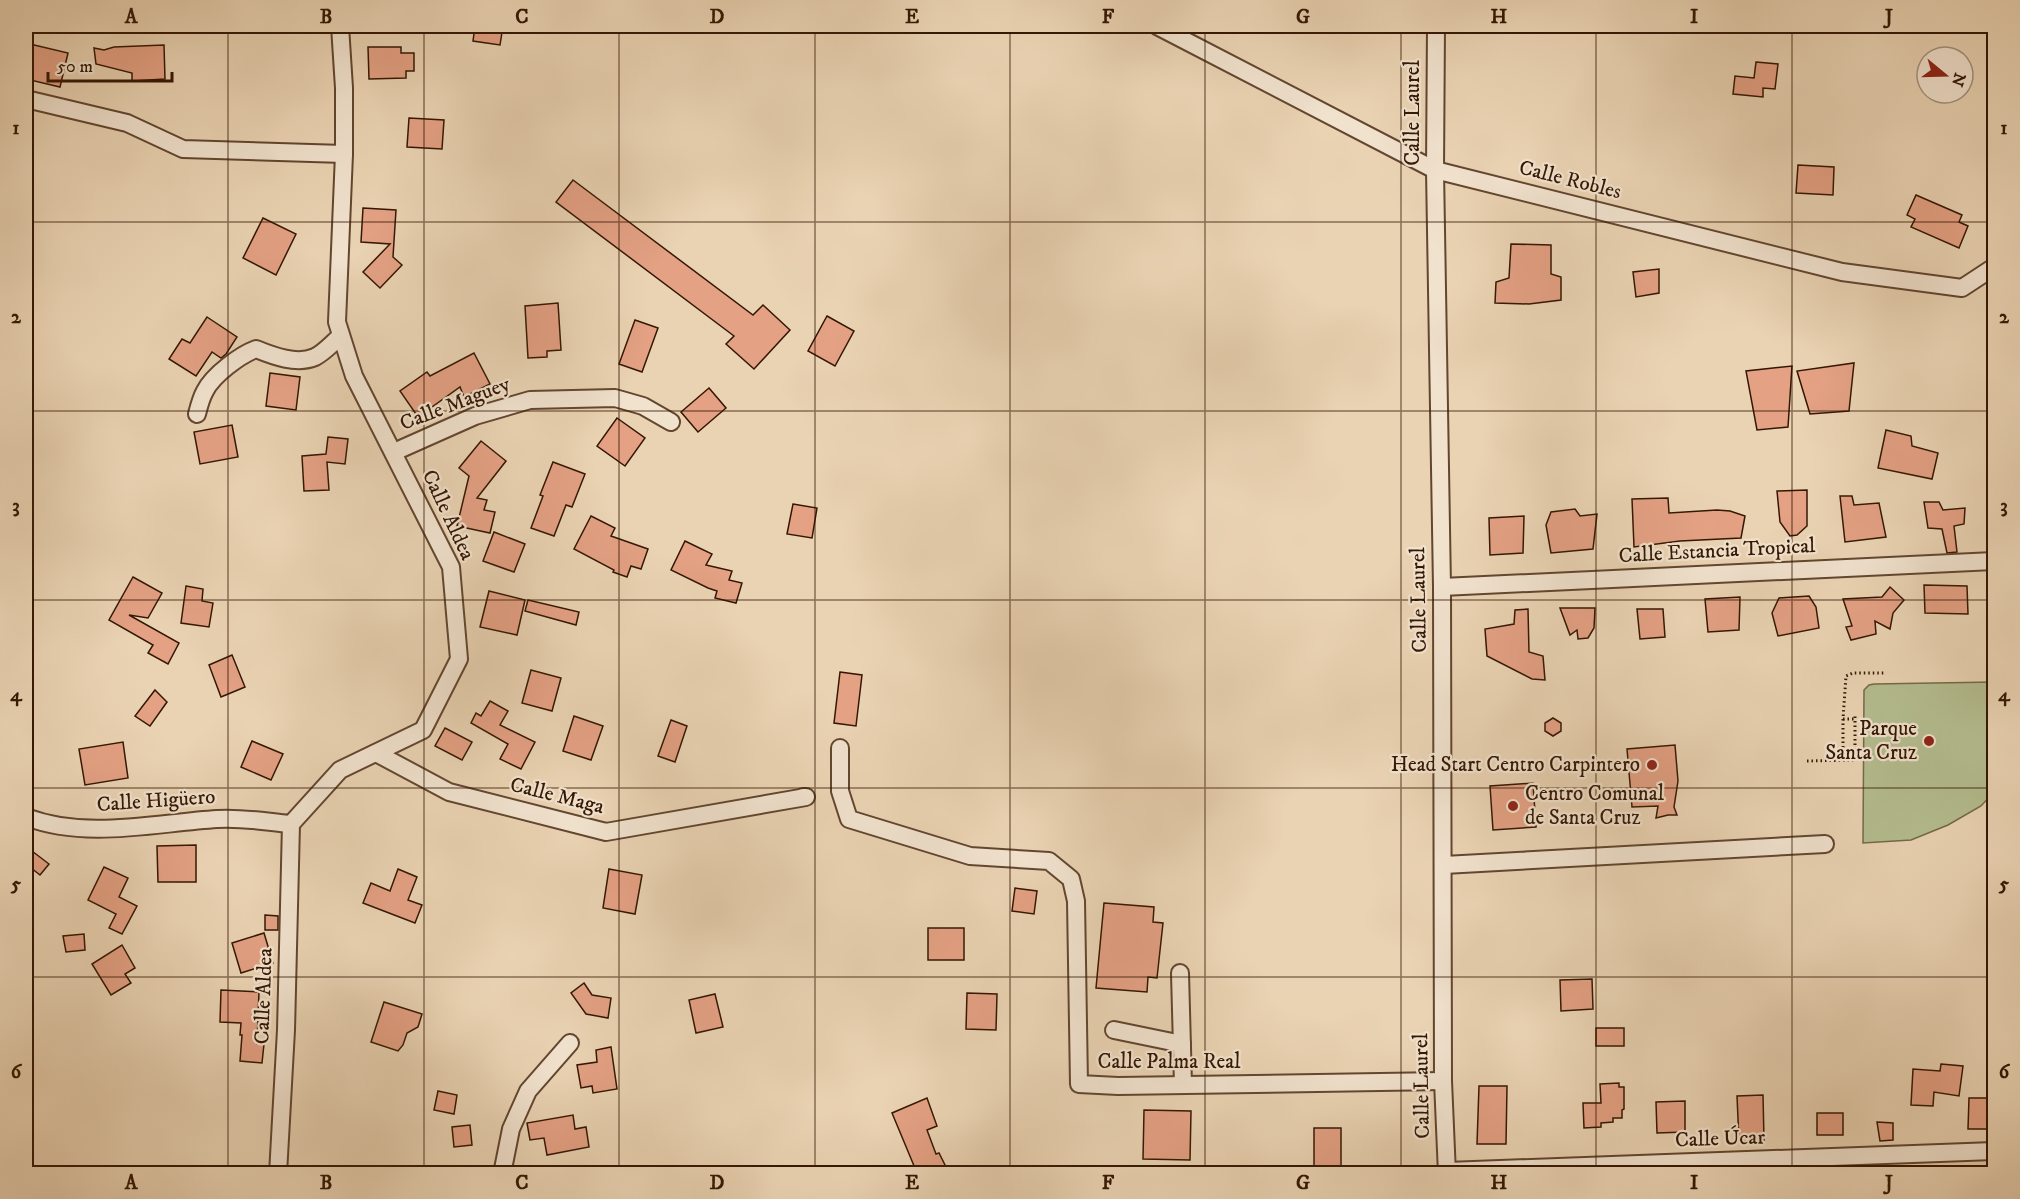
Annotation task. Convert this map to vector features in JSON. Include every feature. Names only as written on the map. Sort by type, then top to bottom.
[{"type":"street","name":"Calle Aldea","points":[[278,1173],[286,1030],[291,824],[340,770],[423,730],[459,659],[451,567],[354,376],[337,322],[345,87],[340,26]]},
{"type":"street","name":"Calle Robles","points":[[1157,26],[1435,170],[1842,272],[1962,288],[1995,267]]},
{"type":"street","name":"Calle Laurel","points":[[1436,26],[1435,170],[1444,866],[1443,1081],[1447,1172]]},
{"type":"street","points":[[26,99],[127,123],[183,149],[344,154]]},
{"type":"street","points":[[197,414],[205,389],[227,366],[245,353],[256,349],[299,361],[316,357],[341,336]]},
{"type":"street","name":"Calle Maguey","points":[[394,452],[475,416],[530,400],[615,398],[643,406],[671,422]]},
{"type":"street","name":"Calle Estancia Tropical","points":[[1442,587],[1995,561]]},
{"type":"street","name":"Calle Palma Real","points":[[840,748],[840,791],[849,819],[970,856],[1049,861],[1071,879],[1076,901],[1079,1084],[1443,1081]]},
{"type":"street","name":"Calle Maga","points":[[376,753],[449,792],[606,832],[806,797],[803,797]]},
{"type":"street","name":"Calle Higüero","points":[[26,817],[45,824],[111,830],[220,819],[291,824]]},
{"type":"street","points":[[1444,866],[1825,844]]},
{"type":"street","points":[[1180,973],[1183,1084]]},
{"type":"street","points":[[1114,1030],[1182,1044]]},
{"type":"street","points":[[502,1173],[511,1129],[528,1091],[570,1043]]},
{"type":"street","name":"Calle Úcar","points":[[1447,1172],[1531,1171],[1995,1152]]},
{"type":"path","points":[[1843,761],[1846,675],[1853,672],[1884,673]]},
{"type":"path","points":[[1807,761],[1855,760],[1855,716],[1843,719]]},
{"type":"green space","name":"Parque Santa Cruz","points":[[1994,682],[1994,792],[1981,806],[1948,825],[1911,840],[1863,843],[1864,690],[1874,684]]},
{"type":"building","points":[[475,26],[503,26],[500,45],[473,41]]},
{"type":"building","points":[[30,44],[68,53],[60,87],[26,79],[26,63]]},
{"type":"building","points":[[164,45],[165,79],[132,81],[132,73],[96,64],[94,48],[104,50],[114,47]]},
{"type":"building","points":[[368,47],[401,47],[401,53],[414,53],[414,71],[406,71],[406,78],[369,79]]},
{"type":"building","points":[[1756,62],[1778,64],[1775,89],[1763,88],[1763,97],[1733,94],[1735,76],[1754,78]]},
{"type":"building","points":[[409,118],[444,120],[442,149],[407,147]]},
{"type":"building","points":[[1798,165],[1834,167],[1833,195],[1796,193]]},
{"type":"building","points":[[573,180],[753,315],[763,305],[790,330],[754,369],[726,344],[734,336],[556,202]]},
{"type":"building","points":[[1916,195],[1962,215],[1959,222],[1968,226],[1959,248],[1911,227],[1915,219],[1907,215]]},
{"type":"building","points":[[363,208],[396,210],[393,257],[402,265],[380,288],[363,272],[390,244],[361,242]]},
{"type":"building","points":[[263,218],[296,234],[276,275],[243,258]]},
{"type":"building","points":[[1511,244],[1551,245],[1551,274],[1561,277],[1561,300],[1529,304],[1495,303],[1496,282],[1509,278]]},
{"type":"building","points":[[1659,269],[1659,293],[1636,297],[1633,272]]},
{"type":"building","points":[[558,303],[561,350],[547,351],[547,357],[528,358],[525,306]]},
{"type":"building","points":[[827,316],[854,331],[835,366],[808,351]]},
{"type":"building","points":[[207,317],[237,337],[221,358],[212,352],[196,376],[169,359],[182,339],[190,343]]},
{"type":"building","points":[[635,320],[658,328],[642,372],[619,364]]},
{"type":"building","points":[[474,353],[490,384],[464,397],[460,387],[418,417],[400,391],[427,372],[430,376]]},
{"type":"building","points":[[1854,363],[1849,411],[1810,414],[1797,371]]},
{"type":"building","points":[[1792,366],[1788,427],[1757,430],[1746,371]]},
{"type":"building","points":[[270,373],[300,377],[296,410],[266,406]]},
{"type":"building","points":[[709,388],[726,408],[698,432],[681,412]]},
{"type":"building","points":[[617,418],[645,438],[625,466],[597,446]]},
{"type":"building","points":[[232,425],[238,457],[200,464],[194,432]]},
{"type":"building","points":[[1886,430],[1911,436],[1912,446],[1938,453],[1932,479],[1878,468]]},
{"type":"building","points":[[328,437],[348,439],[345,464],[327,462],[329,490],[304,491],[302,456],[326,454]]},
{"type":"building","points":[[481,441],[506,461],[477,498],[487,500],[484,510],[495,512],[490,533],[457,526],[469,476],[459,468]]},
{"type":"building","points":[[553,462],[585,474],[572,507],[566,505],[554,536],[531,528],[543,496],[540,495]]},
{"type":"building","points":[[1807,490],[1807,526],[1797,535],[1790,536],[1780,522],[1777,491]]},
{"type":"building","points":[[1840,496],[1852,496],[1854,505],[1879,503],[1886,537],[1845,542]]},
{"type":"building","points":[[1668,498],[1669,513],[1717,510],[1745,516],[1741,538],[1680,541],[1634,547],[1632,499]]},
{"type":"building","points":[[1924,502],[1939,502],[1943,510],[1965,508],[1964,524],[1954,526],[1957,552],[1947,553],[1942,529],[1928,528]]},
{"type":"building","points":[[793,504],[817,508],[812,538],[787,534]]},
{"type":"building","points":[[1575,509],[1580,516],[1597,514],[1593,549],[1551,553],[1546,525],[1551,512]]},
{"type":"building","points":[[591,516],[615,528],[611,536],[648,549],[641,569],[631,566],[627,577],[613,572],[614,570],[574,549]]},
{"type":"building","points":[[1524,516],[1523,553],[1490,555],[1489,518]]},
{"type":"building","points":[[494,532],[525,544],[514,572],[483,561]]},
{"type":"building","points":[[685,541],[712,554],[706,565],[732,571],[729,580],[742,583],[736,603],[715,598],[717,591],[671,570]]},
{"type":"building","points":[[133,577],[162,593],[148,618],[129,615],[179,643],[168,664],[148,653],[153,645],[109,620]]},
{"type":"building","points":[[1924,585],[1967,586],[1968,614],[1925,613]]},
{"type":"building","points":[[186,586],[203,589],[202,601],[213,603],[209,627],[181,623]]},
{"type":"building","points":[[1890,587],[1904,600],[1893,613],[1890,629],[1875,621],[1876,634],[1851,640],[1846,627],[1852,626],[1843,599],[1882,597]]},
{"type":"building","points":[[489,591],[525,600],[517,635],[480,627]]},
{"type":"building","points":[[1809,596],[1816,607],[1819,628],[1778,636],[1772,613],[1779,598]]},
{"type":"building","points":[[1740,597],[1739,630],[1708,632],[1705,599]]},
{"type":"building","points":[[528,600],[579,612],[576,625],[525,611]]},
{"type":"building","points":[[1560,608],[1595,608],[1594,628],[1588,638],[1578,639],[1577,630],[1570,635]]},
{"type":"building","points":[[1528,609],[1529,652],[1543,656],[1545,680],[1532,679],[1487,656],[1485,629],[1514,624],[1515,610]]},
{"type":"building","points":[[1637,609],[1663,609],[1665,637],[1640,639]]},
{"type":"building","points":[[232,655],[245,687],[221,697],[209,665]]},
{"type":"building","points":[[531,670],[561,678],[552,711],[522,703]]},
{"type":"building","points":[[840,672],[862,675],[856,726],[834,723]]},
{"type":"building","points":[[155,690],[167,702],[150,726],[135,716]]},
{"type":"building","points":[[490,701],[508,711],[500,725],[535,742],[521,769],[500,759],[508,744],[471,723],[476,713],[481,716]]},
{"type":"building","points":[[574,716],[603,726],[591,760],[563,751]]},
{"type":"building","points":[[1553,718],[1561,723],[1561,731],[1553,736],[1545,731],[1545,723]]},
{"type":"building","points":[[671,720],[687,726],[675,762],[658,756]]},
{"type":"building","points":[[445,728],[472,742],[462,760],[435,746]]},
{"type":"building","points":[[252,741],[283,754],[271,780],[241,767]]},
{"type":"building","points":[[123,742],[128,778],[85,785],[79,749]]},
{"type":"building","points":[[1675,745],[1678,781],[1674,807],[1677,815],[1656,818],[1658,806],[1632,807],[1627,749]]},
{"type":"building","name":"Centro Comunal de Santa Cruz","points":[[1533,783],[1536,827],[1493,830],[1490,786]]},
{"type":"building","points":[[196,845],[196,882],[158,882],[157,846]]},
{"type":"building","points":[[32,851],[49,864],[40,875],[26,864],[26,859]]},
{"type":"building","points":[[104,867],[128,878],[119,897],[137,906],[122,934],[109,928],[116,914],[88,900]]},
{"type":"building","points":[[398,869],[417,877],[408,900],[422,905],[415,923],[363,903],[371,883],[390,891]]},
{"type":"building","points":[[609,869],[642,875],[635,914],[603,908]]},
{"type":"building","points":[[1015,888],[1037,891],[1034,914],[1012,911]]},
{"type":"building","points":[[1104,903],[1154,907],[1153,922],[1163,923],[1157,978],[1148,977],[1147,992],[1096,988]]},
{"type":"building","points":[[265,915],[278,916],[278,930],[265,930]]},
{"type":"building","points":[[928,928],[964,928],[964,960],[928,960]]},
{"type":"building","points":[[264,933],[273,963],[241,973],[232,943]]},
{"type":"building","points":[[84,934],[85,950],[66,952],[63,936]]},
{"type":"building","points":[[122,945],[135,968],[125,974],[131,983],[111,995],[92,964]]},
{"type":"building","points":[[1592,979],[1593,1009],[1561,1011],[1560,980]]},
{"type":"building","points":[[584,983],[592,995],[611,998],[608,1018],[586,1014],[571,993]]},
{"type":"building","points":[[221,990],[259,992],[257,1044],[264,1044],[262,1063],[240,1061],[241,1023],[220,1022]]},
{"type":"building","points":[[967,993],[997,994],[996,1030],[966,1029]]},
{"type":"building","points":[[715,994],[723,1027],[696,1033],[689,1000]]},
{"type":"building","points":[[384,1002],[422,1014],[418,1027],[407,1033],[398,1051],[371,1042]]},
{"type":"building","points":[[1596,1028],[1624,1028],[1624,1046],[1596,1046]]},
{"type":"building","points":[[611,1047],[617,1089],[593,1093],[592,1086],[581,1088],[577,1065],[597,1062],[596,1050]]},
{"type":"building","points":[[1941,1064],[1963,1066],[1959,1096],[1934,1092],[1933,1106],[1911,1105],[1913,1069],[1940,1071]]},
{"type":"building","points":[[1619,1083],[1619,1087],[1624,1087],[1622,1118],[1613,1118],[1613,1122],[1601,1123],[1601,1127],[1584,1128],[1583,1103],[1601,1103],[1600,1084]]},
{"type":"building","points":[[1479,1086],[1507,1086],[1506,1144],[1477,1144]]},
{"type":"building","points":[[438,1091],[457,1095],[454,1114],[434,1110]]},
{"type":"building","points":[[1763,1095],[1764,1140],[1739,1141],[1737,1096]]},
{"type":"building","points":[[927,1098],[937,1126],[927,1130],[936,1154],[939,1153],[949,1173],[917,1173],[892,1113]]},
{"type":"building","points":[[1969,1098],[1994,1098],[1994,1129],[1968,1129]]},
{"type":"building","points":[[1685,1101],[1685,1132],[1657,1133],[1656,1102]]},
{"type":"building","points":[[1144,1110],[1191,1111],[1190,1160],[1143,1159]]},
{"type":"building","points":[[1817,1113],[1843,1113],[1843,1135],[1817,1135]]},
{"type":"building","points":[[573,1115],[575,1129],[586,1127],[589,1147],[547,1155],[544,1138],[530,1140],[527,1123]]},
{"type":"building","points":[[1877,1122],[1893,1123],[1893,1140],[1880,1141]]},
{"type":"building","points":[[470,1125],[472,1145],[454,1147],[452,1127]]},
{"type":"building","points":[[1314,1128],[1341,1128],[1341,1168],[1314,1168]]},
{"type":"place","name":"Parque Santa Cruz","points":[[1929,741]]},
{"type":"place","name":"Head Start Centro Carpintero","points":[[1652,765]]},
{"type":"place","name":"Centro Comunal de Santa Cruz","points":[[1513,806]]}]
